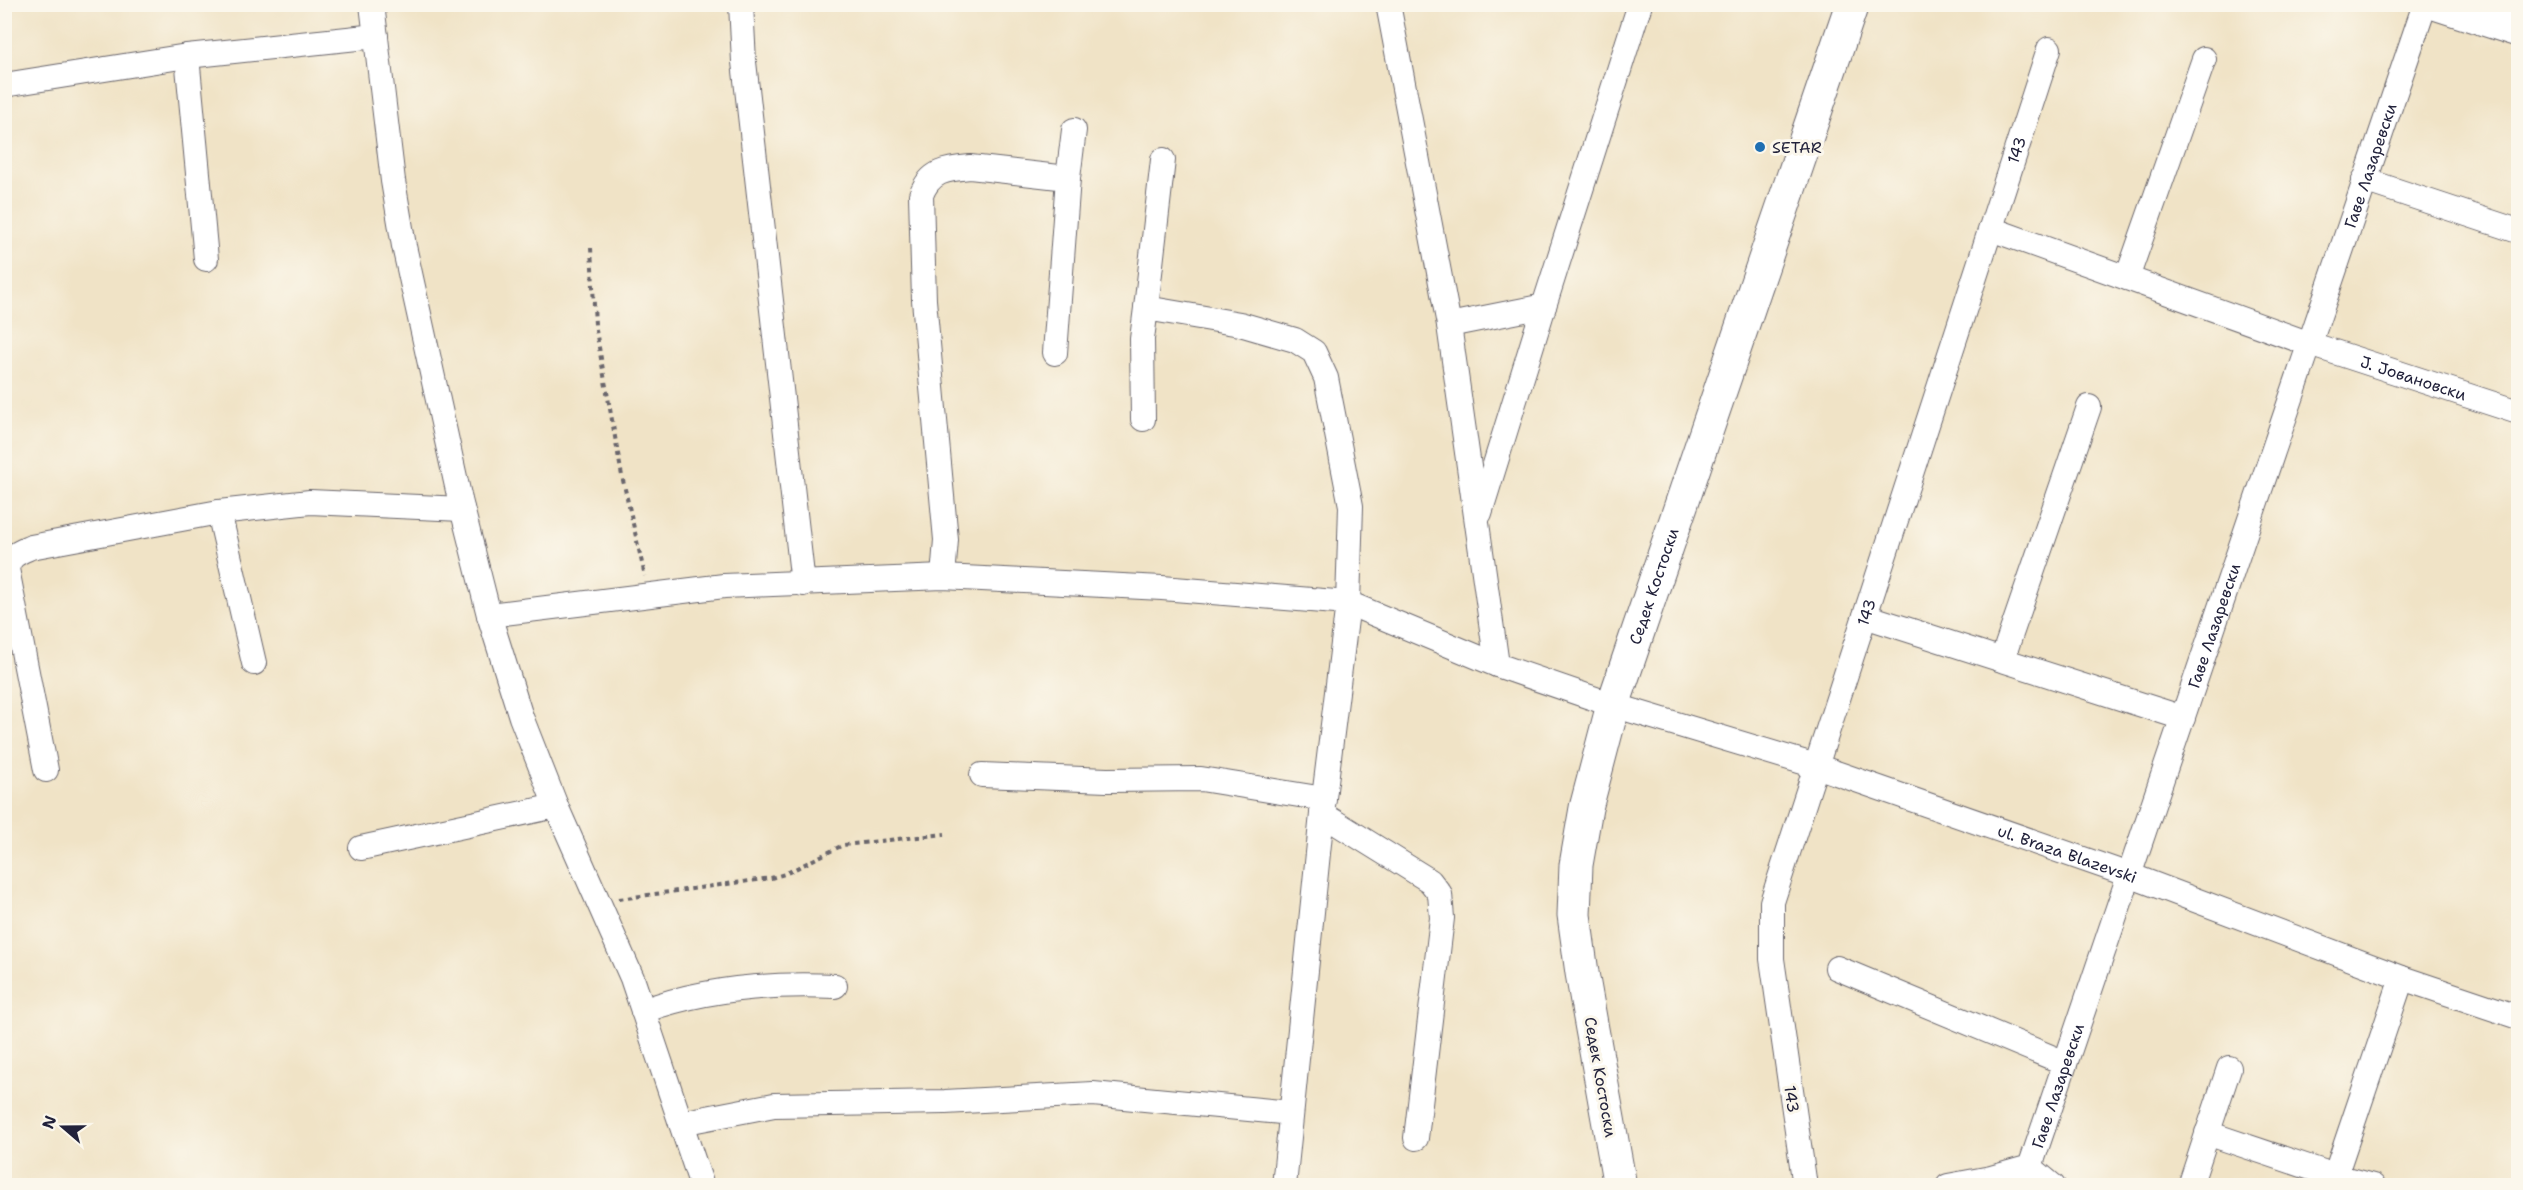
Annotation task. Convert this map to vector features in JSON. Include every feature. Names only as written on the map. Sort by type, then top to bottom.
[{"type":"main road","name":"Седек Костоски","points":[[1620,1185],[1582,973],[1574,915],[1576,865],[1586,808],[1613,705],[1852,4]]},
{"type":"main road","points":[[2439,4],[2518,30]]},
{"type":"street","points":[[372,4],[404,246],[462,509],[489,615],[518,707],[556,806],[632,978],[702,1185]]},
{"type":"street","points":[[741,4],[744,62],[803,584]]},
{"type":"street","points":[[1388,4],[1449,325],[1497,665]]},
{"type":"street","name":"Гаве Лазаревски","points":[[1948,1185],[1991,1178],[2030,1167],[2425,4]]},
{"type":"street","points":[[1477,522],[1496,455],[1640,5]]},
{"type":"street","points":[[4,85],[187,56],[376,36]]},
{"type":"street","name":"143","points":[[1805,1185],[1772,959],[1772,902],[2049,49]]},
{"type":"street","points":[[187,56],[206,259]]},
{"type":"street","points":[[2127,278],[2204,59]]},
{"type":"street","points":[[1055,353],[1068,178],[1074,130]]},
{"type":"street","points":[[1143,419],[1142,339],[1163,160]]},
{"type":"street","points":[[943,577],[946,540],[924,300],[921,195],[926,183],[934,175],[960,168],[970,167],[1068,178]]},
{"type":"street","points":[[2364,180],[2518,231]]},
{"type":"street","name":"Ј. Јовановски","points":[[1991,229],[2310,344],[2518,412]]},
{"type":"street","points":[[1449,325],[1544,306]]},
{"type":"street","points":[[1146,308],[1240,324],[1295,340],[1314,352],[1326,378],[1351,506],[1348,603],[1323,807],[1284,1185]]},
{"type":"street","points":[[2002,660],[2089,406]]},
{"type":"street","points":[[1467,448],[1496,455]]},
{"type":"street","points":[[46,770],[6,568],[8,561],[15,554],[31,547],[134,526],[310,502],[462,509]]},
{"type":"street","points":[[219,513],[254,663]]},
{"type":"street","name":"ul. Braza Blazevski","points":[[489,615],[724,586],[943,577],[1162,588],[1348,603],[1497,665],[1613,705],[1816,766],[2129,875],[2402,978],[2518,1017]]},
{"type":"street","points":[[1865,616],[2182,718]]},
{"type":"street","points":[[982,775],[1107,780],[1201,779],[1323,807],[1430,881],[1440,894],[1442,918],[1416,1138]]},
{"type":"street","points":[[361,848],[556,806]]},
{"type":"street","points":[[1837,968],[2065,1063]]},
{"type":"street","points":[[2333,1181],[2402,978]]},
{"type":"street","points":[[643,1011],[673,1000],[717,991],[783,984],[835,986]]},
{"type":"street","points":[[2190,1185],[2229,1068]]},
{"type":"street","points":[[681,1123],[774,1105],[945,1102],[1093,1094],[1291,1113]]},
{"type":"street","points":[[2207,1133],[2333,1181],[2373,1185]]},
{"type":"street","points":[[2030,1167],[2053,1185]]},
{"type":"path","points":[[591,248],[595,325],[622,476],[649,594]]},
{"type":"path","points":[[599,901],[771,878],[785,874],[843,845],[945,834]]},
{"type":"place","name":"SETAR","points":[[1760,147]]}]
